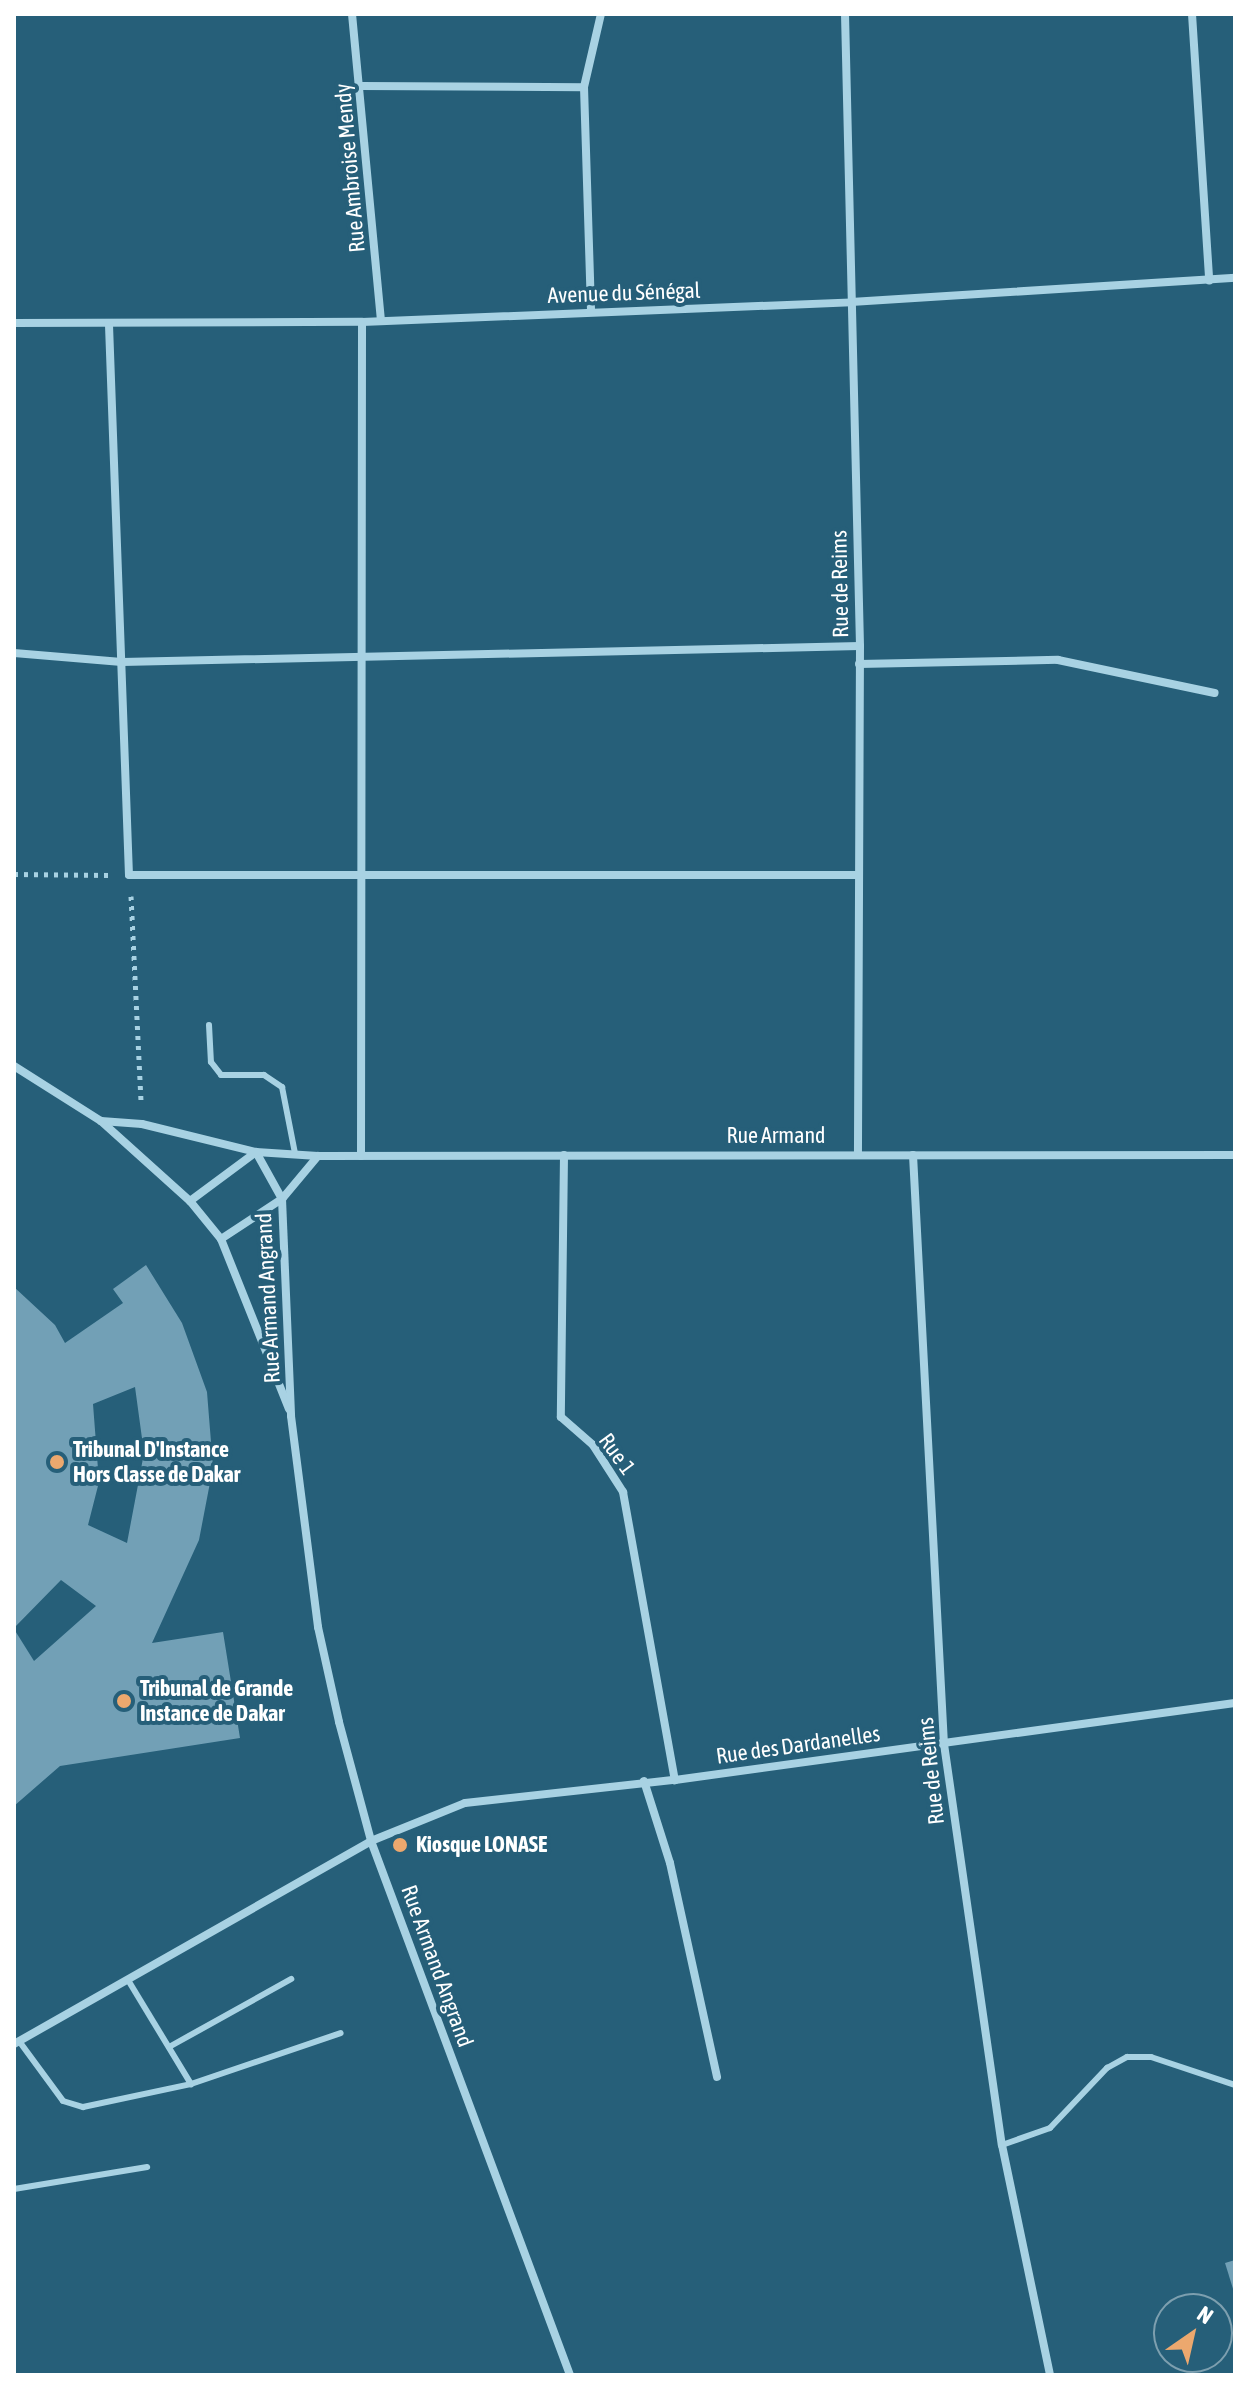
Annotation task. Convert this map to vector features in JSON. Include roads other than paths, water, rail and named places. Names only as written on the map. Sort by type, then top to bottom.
[{"type":"street","name":"Rue Ambroise Mendy","points":[[352,14],[381,320]]},
{"type":"street","points":[[591,312],[584,87],[601,14]]},
{"type":"street","name":"Rue de Reims","points":[[845,14],[860,646],[858,1154]]},
{"type":"street","points":[[1192,14],[1209,280]]},
{"type":"street","points":[[361,86],[584,87]]},
{"type":"street","name":"Avenue du Sénégal","points":[[14,323],[362,322],[851,302],[1235,278]]},
{"type":"street","points":[[361,1156],[362,322]]},
{"type":"street","points":[[109,325],[129,875],[859,875]]},
{"type":"street","points":[[14,653],[122,662],[860,646]]},
{"type":"street","points":[[859,664],[1058,660],[1215,693]]},
{"type":"street","name":"Rue Armand Angrand","points":[[14,1066],[101,1121],[190,1201],[221,1239],[291,1416]]},
{"type":"street","name":"Rue Armand Angrand","points":[[101,1121],[142,1124],[256,1152],[282,1199],[291,1416],[318,1627],[371,1841],[570,2375]]},
{"type":"street","points":[[190,1201],[256,1152]]},
{"type":"street","name":"Rue Armand","points":[[256,1152],[318,1156],[1235,1155]]},
{"type":"street","name":"Rue 1","points":[[564,1155],[561,1417],[593,1445],[623,1492],[675,1780]]},
{"type":"street","name":"Rue de Reims","points":[[913,1155],[944,1744],[1002,2145],[1050,2375]]},
{"type":"street","points":[[221,1239],[282,1199],[318,1156]]},
{"type":"street","name":"Rue des Dardanelles","points":[[16,2042],[371,1841],[465,1803],[675,1780],[1235,1703]]},
{"type":"street","points":[[644,1781],[670,1863],[717,2077]]},
{"type":"lane","points":[[209,1025],[211,1062],[221,1075],[264,1075],[282,1087],[295,1153]]},
{"type":"lane","points":[[169,2047],[291,1979]]},
{"type":"lane","points":[[128,1980],[191,2084]]},
{"type":"lane","points":[[16,2042],[63,2101],[83,2107],[191,2084],[341,2033]]},
{"type":"lane","points":[[1002,2145],[1050,2128],[1107,2068],[1127,2057],[1151,2057],[1235,2085]]},
{"type":"lane","points":[[14,2189],[147,2167]]},
{"type":"place","name":"Tribunal D'Instance Hors Classe de Dakar","points":[[57,1462]]},
{"type":"place","name":"Tribunal de Grande Instance de Dakar","points":[[124,1701]]},
{"type":"place","name":"Kiosque LONASE","points":[[400,1845]]}]
